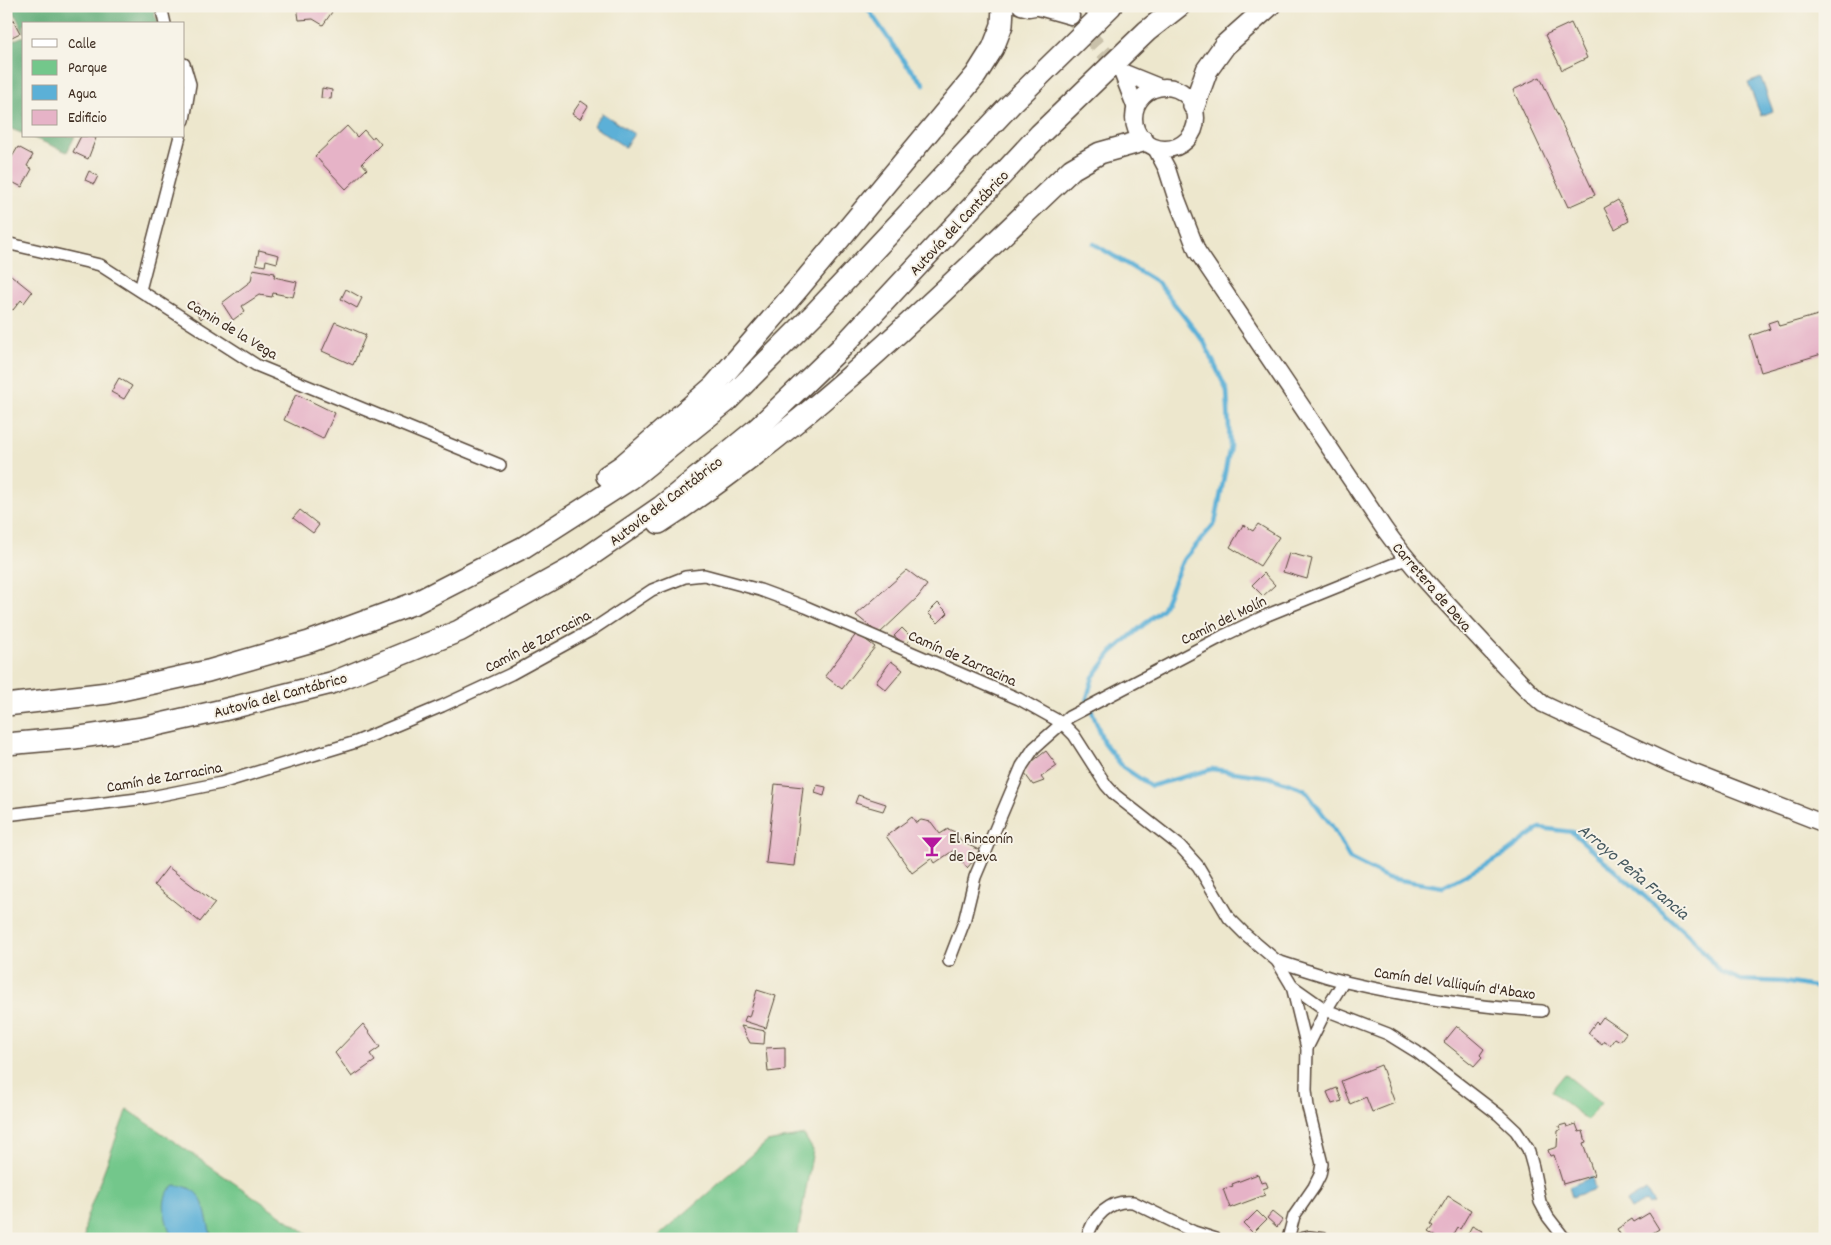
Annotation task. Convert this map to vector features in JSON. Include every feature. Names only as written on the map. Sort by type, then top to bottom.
[{"type":"highway","points":[[9,705],[207,661],[309,629],[412,588],[516,535],[622,466],[713,387],[976,75],[993,48],[1002,25],[1004,6]]},
{"type":"highway","points":[[9,705],[108,693],[208,671],[310,642],[415,603],[524,547],[630,479],[726,402],[814,314],[1011,104],[1111,6]]},
{"type":"highway","name":"Autovía del Cantábrico","points":[[6,744],[74,738],[143,728],[331,683],[459,631],[572,568],[661,507],[758,428],[841,348],[1040,134],[1147,31],[1179,6]]},
{"type":"highway","points":[[1194,106],[1207,70],[1225,45],[1269,6]]},
{"type":"highway","points":[[572,568],[624,546],[700,497],[772,441],[868,362],[1072,169],[1100,153],[1149,145]]},
{"type":"street","points":[[161,6],[165,22]]},
{"type":"street","points":[[1021,6],[1029,8],[1040,7],[1071,16],[1068,6]]},
{"type":"street","points":[[185,67],[190,84],[185,114]]},
{"type":"street","points":[[1135,106],[1122,72],[1159,87]]},
{"type":"street","points":[[1168,86],[1182,91],[1189,97],[1194,106],[1196,119],[1194,129],[1184,143],[1172,148],[1149,145],[1136,131],[1133,119],[1135,106],[1142,96],[1150,90],[1168,86]]},
{"type":"street","points":[[140,290],[179,138]]},
{"type":"street","name":"Carretera de Deva","points":[[1176,197],[1175,160],[1184,143]]},
{"type":"street","name":"Carretera de Deva","points":[[1149,145],[1167,169],[1197,251],[1385,530],[1452,612],[1528,691],[1543,704],[1671,764],[1825,824]]},
{"type":"street","name":"Camin de la Vega","points":[[6,243],[100,265],[256,365],[500,466]]},
{"type":"street","name":"Camín del Molín","points":[[949,961],[964,922],[975,877],[1022,766],[1034,748],[1062,723],[1078,712],[1264,616],[1406,558]]},
{"type":"street","name":"Camín de Zarracina","points":[[6,815],[146,798],[221,783],[356,742],[442,706],[511,674],[593,629],[652,590],[685,576],[704,575],[760,590],[806,607],[1019,700],[1062,723]]},
{"type":"street","points":[[1062,723],[1074,736],[1111,790],[1180,846],[1198,866],[1229,918],[1277,961],[1292,986],[1307,1048],[1306,1090],[1308,1107],[1322,1164],[1320,1175],[1314,1187],[1294,1216],[1288,1239]]},
{"type":"street","name":"Camín del Valliquín d'Abaxo","points":[[1277,961],[1344,981],[1408,995],[1502,1009],[1542,1011]]},
{"type":"street","points":[[1307,1048],[1326,1010],[1344,981]]},
{"type":"street","points":[[1292,986],[1326,1010],[1388,1034],[1417,1052],[1510,1126],[1528,1149],[1540,1202],[1548,1217],[1565,1239]]},
{"type":"street","points":[[1087,1239],[1089,1228],[1101,1213],[1114,1204],[1125,1201],[1133,1202],[1194,1232],[1216,1239]]},
{"type":"street","points":[[1300,1239],[1309,1237],[1324,1239]]},
{"type":"green space","points":[[11,6],[154,6],[158,22],[22,22],[22,29]]},
{"type":"green space","points":[[22,37],[22,133],[6,127],[6,43]]},
{"type":"green space","points":[[34,138],[74,138],[67,152]]},
{"type":"green space","points":[[1565,1074],[1601,1103],[1587,1120],[1551,1091]]},
{"type":"green space","points":[[127,1109],[315,1239],[84,1239],[86,1219]]},
{"type":"green space","points":[[804,1135],[813,1150],[797,1239],[655,1239],[767,1142]]},
{"type":"water","points":[[1761,78],[1773,111],[1761,116],[1748,83]]},
{"type":"water","points":[[602,113],[634,134],[625,147],[593,126]]},
{"type":"water","points":[[1592,1177],[1595,1189],[1572,1197],[1569,1187]]},
{"type":"water","points":[[175,1185],[194,1191],[199,1197],[203,1204],[213,1239],[172,1239],[164,1210],[164,1203],[169,1190]]},
{"type":"water","points":[[1646,1190],[1654,1203],[1649,1205],[1646,1201],[1631,1210],[1626,1202]]},
{"type":"building","points":[[6,6],[20,33],[6,40]]},
{"type":"building","points":[[297,6],[324,6],[332,12],[323,25],[313,19],[299,20]]},
{"type":"building","points":[[1571,23],[1587,58],[1562,70],[1545,35]]},
{"type":"building","points":[[1540,77],[1595,195],[1568,207],[1513,90]]},
{"type":"building","points":[[322,88],[332,90],[331,99],[321,98]]},
{"type":"building","points":[[581,101],[588,106],[580,119],[572,114]]},
{"type":"building","points":[[347,126],[357,137],[364,130],[372,139],[374,136],[381,144],[362,163],[367,169],[346,189],[315,156]]},
{"type":"building","points":[[80,138],[96,138],[88,159],[73,152]]},
{"type":"building","points":[[18,147],[33,155],[27,166],[32,169],[22,187],[6,179],[6,167]]},
{"type":"building","points":[[89,171],[98,176],[94,184],[85,180]]},
{"type":"building","points":[[1618,200],[1629,221],[1615,229],[1604,208]]},
{"type":"building","points":[[259,250],[279,255],[277,263],[266,260],[265,266],[256,264]]},
{"type":"building","points":[[253,269],[275,273],[274,277],[297,282],[293,297],[273,293],[272,297],[259,295],[242,306],[245,311],[233,320],[222,303],[251,281]]},
{"type":"building","points":[[6,271],[32,292],[24,303],[21,300],[13,310],[6,306]]},
{"type":"building","points":[[346,289],[362,298],[357,308],[341,299]]},
{"type":"building","points":[[197,303],[205,315],[201,319],[192,306]]},
{"type":"building","points":[[1825,313],[1825,353],[1761,372],[1750,336],[1770,329],[1768,323],[1777,320],[1779,326]]},
{"type":"building","points":[[335,322],[366,335],[353,365],[322,351]]},
{"type":"building","points":[[119,378],[132,386],[124,399],[111,392]]},
{"type":"building","points":[[296,394],[335,413],[323,439],[284,420]]},
{"type":"building","points":[[300,510],[319,525],[313,533],[293,518]]},
{"type":"building","points":[[1258,524],[1279,537],[1260,566],[1230,547],[1243,525],[1253,531]]},
{"type":"building","points":[[1289,553],[1312,559],[1307,579],[1283,572]]},
{"type":"building","points":[[907,570],[927,585],[918,597],[879,634],[856,615]]},
{"type":"building","points":[[1264,573],[1275,585],[1263,596],[1252,585]]},
{"type":"building","points":[[938,603],[948,613],[938,623],[928,613]]},
{"type":"building","points":[[902,628],[911,637],[906,645],[894,636]]},
{"type":"building","points":[[857,633],[875,647],[842,689],[825,676]]},
{"type":"building","points":[[891,661],[903,670],[886,690],[876,682]]},
{"type":"building","points":[[1046,751],[1057,766],[1041,777],[1044,781],[1033,785],[1025,774],[1029,764]]},
{"type":"building","points":[[775,784],[803,787],[794,866],[766,863]]},
{"type":"building","points":[[817,785],[826,787],[824,796],[815,793]]},
{"type":"building","points":[[858,795],[886,804],[883,811],[855,803]]},
{"type":"building","name":"El Rinconín de Deva","points":[[912,817],[916,823],[921,820],[931,822],[940,834],[948,829],[955,832],[962,842],[979,850],[975,859],[967,868],[954,850],[935,863],[932,858],[912,873],[886,836]]},
{"type":"building","points":[[168,867],[215,903],[200,922],[154,885]]},
{"type":"building","points":[[757,990],[776,996],[766,1028],[744,1021],[746,1016],[749,1017]]},
{"type":"building","points":[[1603,1017],[1626,1033],[1620,1041],[1615,1038],[1610,1045],[1604,1041],[1602,1044],[1588,1033],[1596,1022],[1598,1024]]},
{"type":"building","points":[[363,1024],[380,1047],[370,1054],[375,1061],[352,1077],[335,1053]]},
{"type":"building","points":[[741,1026],[765,1031],[764,1044],[750,1043]]},
{"type":"building","points":[[1457,1026],[1484,1049],[1480,1055],[1482,1057],[1474,1066],[1444,1042]]},
{"type":"building","points":[[785,1047],[785,1070],[768,1072],[766,1048]]},
{"type":"building","points":[[1381,1065],[1395,1103],[1372,1112],[1366,1097],[1350,1104],[1341,1081]]},
{"type":"building","points":[[1337,1088],[1342,1101],[1332,1104],[1327,1092]]},
{"type":"building","points":[[1566,1124],[1567,1127],[1576,1124],[1579,1132],[1583,1131],[1586,1142],[1583,1143],[1594,1175],[1563,1184],[1554,1155],[1550,1156],[1548,1150],[1557,1147],[1559,1126]]},
{"type":"building","points":[[1258,1174],[1261,1183],[1266,1182],[1268,1187],[1263,1189],[1265,1195],[1230,1208],[1223,1189]]},
{"type":"building","points":[[1448,1196],[1471,1210],[1460,1229],[1458,1227],[1451,1239],[1440,1239],[1429,1232],[1434,1226],[1431,1224]]},
{"type":"building","points":[[1257,1211],[1266,1220],[1253,1233],[1244,1224]]},
{"type":"building","points":[[1272,1212],[1282,1220],[1277,1227],[1267,1218]]},
{"type":"building","points":[[1649,1213],[1659,1229],[1643,1239],[1635,1239],[1633,1236],[1623,1239],[1617,1229],[1632,1219],[1634,1222]]},
{"type":"building","points":[[1472,1226],[1482,1231],[1478,1239],[1466,1237]]},
{"type":"waterway","name":"Arroyo Peña Francia","points":[[866,6],[906,64],[924,84]]},
{"type":"waterway","name":"Arroyo Peña Francia","points":[[1094,244],[1158,283],[1204,342],[1227,391],[1230,446],[1215,523],[1182,562],[1163,608],[1112,652],[1093,677],[1087,698],[1104,743],[1123,767],[1151,786],[1212,769],[1269,777],[1304,789],[1332,826],[1350,859],[1388,878],[1443,887],[1502,856],[1540,828],[1572,832],[1695,941],[1719,971],[1741,980],[1784,982],[1825,989]]},
{"type":"tunnel","points":[[1071,16],[1120,70]]},
{"type":"place","name":"El Rinconín de Deva","points":[[932,846]]}]
